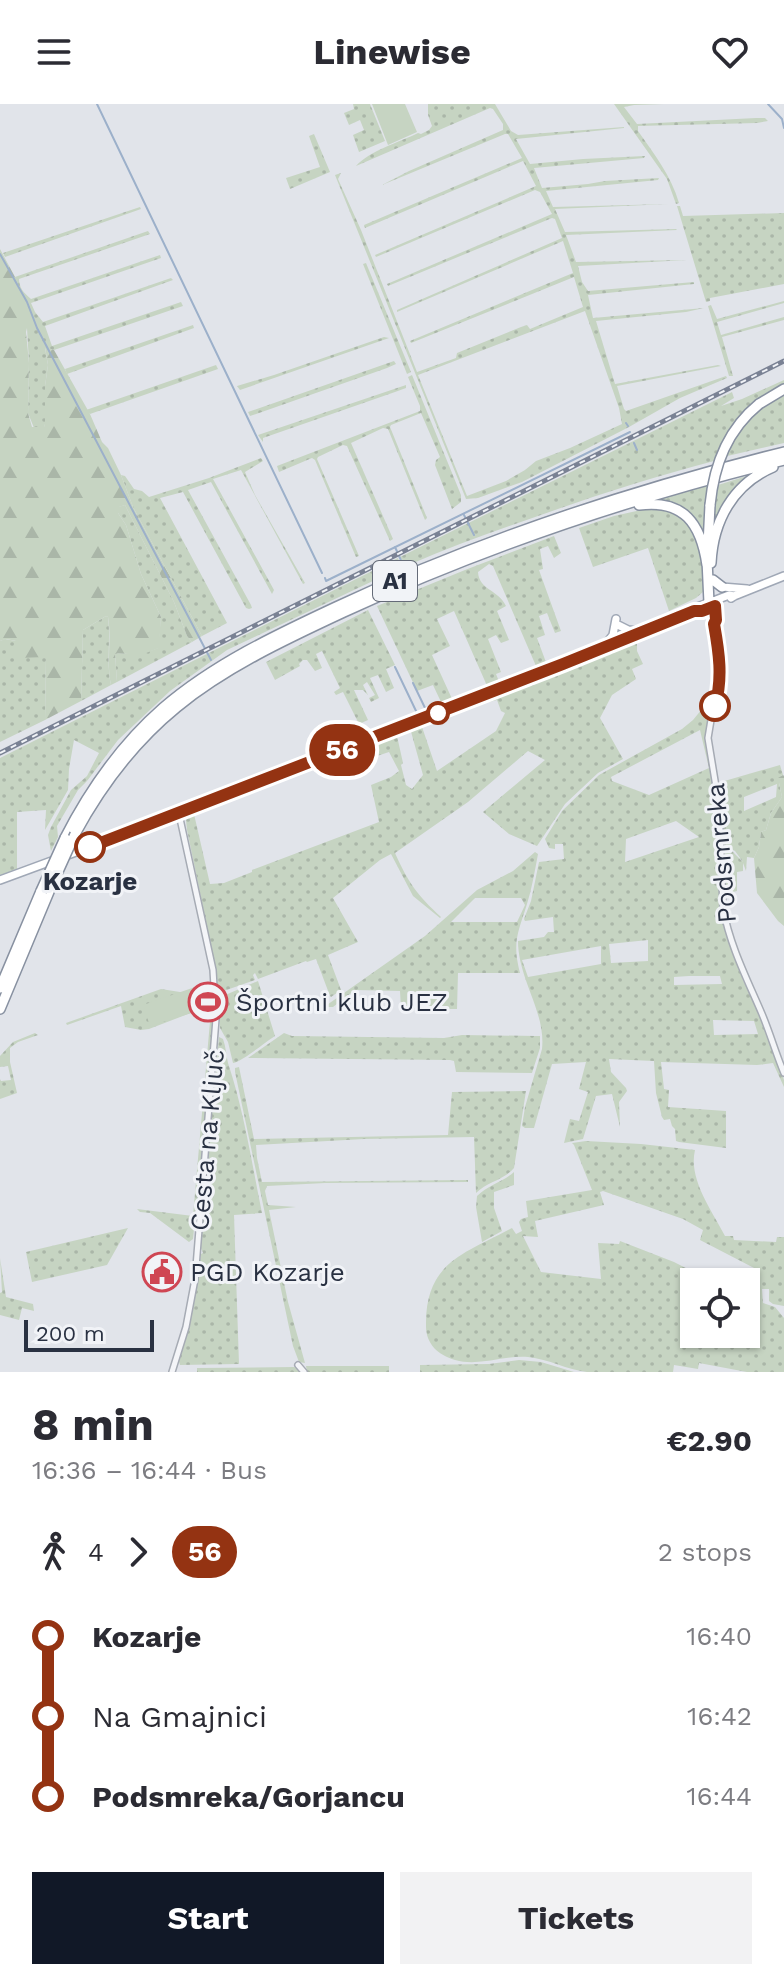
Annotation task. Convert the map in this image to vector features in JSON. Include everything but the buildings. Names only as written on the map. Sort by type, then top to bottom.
[{"type":"highway","points":[[707,606],[710,505],[715,475],[725,446],[739,424],[759,404],[784,389]]},
{"type":"highway","name":"A1","points":[[0,1009],[65,838],[95,786],[139,732],[164,707],[192,686],[261,644],[388,584],[518,532],[664,484],[784,452]]},
{"type":"highway","points":[[709,566],[715,534],[731,500],[753,478],[784,462]]},
{"type":"highway","name":"A1","points":[[0,988],[46,889],[107,782],[136,746],[178,706],[225,673],[306,630],[387,593],[499,548],[676,489],[784,462]]},
{"type":"highway","points":[[605,511],[655,503],[678,510],[698,530],[709,566]]},
{"type":"highway","points":[[710,585],[722,587]]},
{"type":"highway","points":[[707,606],[710,585]]},
{"type":"main road","points":[[0,880],[179,814],[600,649],[729,595],[734,596],[784,576]]},
{"type":"main road","points":[[722,587],[749,590]]},
{"type":"main road","points":[[600,649],[613,635],[617,622],[631,631],[648,629]]},
{"type":"street","name":"Podsmreka","points":[[707,606],[716,620],[714,624],[720,657],[720,681],[708,738],[719,805],[723,908],[735,954],[784,1073]]},
{"type":"street","name":"Cesta na Ključ","points":[[172,1372],[186,1327],[195,1279],[216,1019],[213,970],[179,814]]},
{"type":"street","points":[[298,1365],[304,1372]]},
{"type":"green space","points":[[353,104],[370,104],[385,141],[359,152],[353,135],[364,130],[360,120],[349,125],[344,113],[354,109]]},
{"type":"green space","points":[[372,104],[405,104],[417,132],[388,145]]},
{"type":"green space","points":[[428,104],[495,104],[511,131],[518,135],[624,127],[516,139],[530,164],[645,156],[534,168],[542,188],[659,178],[546,191],[553,207],[669,204],[555,209],[565,232],[677,230],[566,235],[576,262],[687,260],[578,266],[588,291],[694,282],[588,295],[593,318],[704,308],[596,321],[615,384],[721,366],[617,386],[624,409],[626,411],[727,378],[680,398],[522,482],[478,498],[466,499],[335,175],[341,173],[338,179],[417,372],[456,358],[457,353],[521,327],[527,325],[530,329],[583,307],[574,277],[411,343],[573,273],[563,241],[397,312],[562,238],[552,218],[388,286],[552,214],[540,192],[535,190],[376,257],[536,186],[523,161],[365,228],[364,225],[522,158],[508,134],[505,134],[382,185],[503,130],[503,124],[490,108],[356,166],[377,151],[429,130],[432,126]],"holes":[[[585,311],[622,424],[536,461],[506,481],[467,496],[418,375]]]},
{"type":"green space","points":[[614,104],[664,104],[624,107],[637,124],[756,118],[768,121],[638,126],[638,131],[671,183],[679,203],[676,204],[667,179]]},
{"type":"green space","points":[[314,134],[330,172],[290,189],[286,178],[320,167],[309,136]]},
{"type":"green space","points":[[677,206],[680,206],[683,216],[784,213],[784,284],[710,298],[706,302]]},
{"type":"green space","points":[[140,207],[5,257],[3,253]]},
{"type":"green space","points":[[148,231],[150,234],[19,279],[22,290],[31,299],[160,255],[161,258],[31,303],[43,322],[171,278],[173,280],[45,326],[52,346],[181,302],[183,306],[54,350],[45,348],[48,365],[45,424],[44,427],[34,428],[28,413],[27,328],[12,278]]},
{"type":"green space","points":[[0,249],[33,316],[26,332],[28,413],[32,427],[44,427],[45,423],[48,365],[45,347],[54,350],[90,414],[121,475],[133,507],[202,636],[192,642],[187,636],[174,602],[125,505],[119,507],[118,513],[126,525],[141,574],[161,617],[159,648],[141,655],[115,653],[117,682],[111,685],[108,617],[83,630],[81,701],[45,720],[46,657],[17,658],[16,641],[0,641]]},
{"type":"green space","points":[[366,263],[411,372],[407,374],[363,264]]},
{"type":"green space","points":[[784,301],[717,322],[721,335],[784,317],[784,320],[722,337],[733,376],[729,376],[708,306],[711,305],[717,319]]},
{"type":"green space","points":[[193,325],[194,328],[67,374],[65,369]]},
{"type":"green space","points":[[384,337],[389,338],[240,390],[237,386],[274,375]]},
{"type":"green space","points":[[394,361],[396,364],[387,368],[253,415],[250,416],[248,412]]},
{"type":"green space","points":[[216,365],[218,369],[90,414],[86,410]]},
{"type":"green space","points":[[412,375],[461,495],[461,502],[452,509],[435,465],[440,457],[421,413],[390,427],[427,518],[425,520],[388,429],[383,428],[351,443],[393,539],[390,541],[347,446],[318,457],[359,556],[356,557],[315,460],[312,458],[279,472],[277,466],[420,411],[408,377]]},
{"type":"green space","points":[[784,380],[784,385],[760,398],[741,416],[726,436],[714,461],[582,501],[411,564],[406,565],[400,557],[732,392],[734,398],[721,406]]},
{"type":"green space","points":[[406,385],[406,388],[263,438],[263,442],[258,435]]},
{"type":"green space","points":[[784,392],[784,443],[723,457],[749,420]]},
{"type":"green space","points":[[261,458],[263,461],[245,472],[303,584],[241,470],[213,479],[274,590],[272,594],[211,482],[188,490],[252,608],[246,608],[183,492],[160,498],[227,623],[202,636],[133,507],[121,475],[134,489],[149,497]]},
{"type":"green space","points":[[753,474],[733,494],[711,533],[715,486]]},
{"type":"green space","points":[[709,485],[705,539],[668,502],[657,499]]},
{"type":"green space","points":[[125,505],[192,642],[117,682],[115,653],[137,654],[158,648],[161,617],[141,574],[126,525],[118,513],[118,507]]},
{"type":"green space","points":[[650,508],[667,509],[680,516],[694,534],[702,556],[703,592],[669,611],[648,548],[593,567],[579,528]]},
{"type":"green space","points":[[554,536],[561,553],[554,558],[548,546],[540,549],[543,569],[539,570],[561,631],[555,633],[547,613],[539,616],[545,635],[537,638],[547,665],[541,668],[536,666],[493,566],[489,564],[478,572],[479,578],[506,606],[497,611],[509,640],[501,643],[496,635],[488,639],[501,672],[496,674],[500,684],[488,688],[454,611],[437,619],[450,646],[432,655],[453,701],[443,704],[433,685],[417,691],[377,606]]},
{"type":"green space","points":[[398,558],[394,571],[227,650],[170,691],[118,740],[78,790],[57,826],[58,837],[51,851],[48,835],[51,827],[71,790],[87,776],[99,753],[74,740],[68,790],[45,830],[46,810],[17,812],[17,870],[0,876],[0,758]]},
{"type":"green space","points":[[368,610],[395,665],[386,669],[394,688],[386,692],[378,675],[370,678],[379,698],[371,702],[369,698],[375,695],[367,682],[363,685],[368,695],[363,690],[354,690],[368,720],[359,724],[343,692],[336,695],[334,692],[340,688],[322,651],[316,654],[322,668],[315,671],[307,660],[303,660],[300,666],[275,680],[266,662]]},
{"type":"green space","points":[[106,616],[111,685],[81,701],[83,630]]},
{"type":"green space","points":[[0,641],[16,641],[46,657],[45,720],[0,742]]},
{"type":"green space","points":[[637,642],[643,664],[632,669],[636,679],[612,695],[600,718],[623,759],[598,773],[565,804],[537,846],[509,834],[483,812],[545,760],[528,751],[468,802],[395,853],[414,888],[440,918],[413,896],[391,854],[333,898],[358,942],[328,955],[341,990],[330,996],[316,959],[258,979],[255,973],[255,980],[218,993],[187,830],[188,815],[194,814],[210,884],[224,883],[379,822],[371,785],[399,771],[389,752],[374,757],[371,744],[397,736],[406,785],[412,789],[423,775],[410,728],[421,724],[437,771],[496,731],[505,713],[497,700],[489,702],[488,698]]},
{"type":"green space","points":[[702,709],[706,713],[718,822],[722,920],[743,980],[761,1017],[784,1087],[773,1063],[661,1062],[664,1089],[669,1090],[668,1107],[726,1111],[726,1148],[679,1142],[676,1141],[670,1119],[664,1120],[662,1117],[656,1093],[654,1061],[609,1059],[611,1072],[627,1091],[619,1102],[620,1127],[612,1094],[596,1096],[583,1139],[564,1143],[570,1119],[579,1121],[588,1092],[579,1089],[586,1062],[552,1064],[534,1128],[522,1126],[542,1049],[542,1035],[522,969],[518,941],[544,937],[548,932],[554,932],[553,917],[524,919],[539,862],[564,859],[563,844],[555,844],[555,849],[549,848],[545,839],[562,811],[599,775],[693,720]],"holes":[[[700,730],[709,768],[649,795],[612,781],[611,777]],[[676,821],[699,837],[625,862],[626,839]],[[648,940],[648,961],[611,963],[609,944]],[[601,946],[601,964],[528,977],[522,960]],[[689,976],[720,976],[722,984],[674,985],[674,977]],[[713,1020],[754,1021],[758,1034],[714,1035]]]},
{"type":"green space","points":[[780,765],[783,775],[779,783],[782,797],[771,813],[766,830],[761,832],[754,858],[747,857],[746,871],[743,863],[743,871],[737,872],[737,891],[725,894],[724,847],[743,862],[735,851],[724,845],[721,782]],"holes":[[[777,784],[776,797],[744,811],[744,797]]]},
{"type":"green space","points":[[783,775],[784,926],[757,893],[754,858],[761,832],[766,830],[771,813],[782,797],[778,778]]},
{"type":"green space","points":[[535,852],[538,854],[517,938],[520,973],[458,973],[457,1009],[401,1009],[400,991],[355,990],[333,1007],[324,1007],[425,936],[477,890],[513,871]],"holes":[[[475,898],[521,898],[525,905],[517,922],[451,922]]]},
{"type":"green space","points":[[258,981],[275,1036],[233,1063],[228,1042],[220,1028],[219,998]]},
{"type":"green space","points":[[198,986],[204,1009],[150,1026],[143,1005]]},
{"type":"green space","points":[[161,989],[199,995],[201,1009],[141,1030],[125,1027],[121,1006],[66,1023]]},
{"type":"green space","points":[[211,1010],[211,1064],[196,1225],[193,1239],[189,1242],[150,1213],[137,1209],[193,1216]]},
{"type":"green space","points":[[35,1033],[38,1035],[10,1048],[17,1093],[0,1099],[0,1079],[11,1080],[8,1066],[0,1067],[0,1056],[13,1042]]},
{"type":"green space","points":[[284,1033],[292,1036],[444,1038],[462,1035],[540,1036],[540,1048],[532,1073],[456,1072],[454,1061],[450,1060],[248,1058]]},
{"type":"green space","points":[[219,1037],[224,1042],[239,1100],[262,1213],[234,1215],[239,1364],[180,1365],[203,1253],[200,1246]]},
{"type":"green space","points":[[239,1067],[254,1139],[448,1135],[452,1092],[526,1091],[514,1168],[476,1193],[474,1137],[256,1145],[262,1182],[468,1180],[267,1186],[268,1205],[296,1207],[269,1210],[288,1302],[305,1363],[299,1362],[293,1346],[235,1072],[235,1068]]},
{"type":"green space","points":[[586,1141],[695,1150],[698,1183],[725,1236],[733,1236],[734,1240],[776,1242],[777,1237],[784,1237],[784,1306],[769,1301],[769,1289],[762,1289],[763,1303],[775,1307],[784,1318],[784,1372],[747,1372],[699,1363],[698,1369],[674,1365],[673,1372],[587,1372],[528,1357],[464,1362],[449,1358],[434,1348],[426,1326],[427,1304],[432,1287],[451,1263],[512,1228],[516,1234],[522,1231],[519,1222],[528,1217],[526,1201],[592,1190],[572,1143]]},
{"type":"green space","points":[[514,1172],[514,1185],[494,1192],[494,1208],[502,1231],[482,1242],[477,1196]]},
{"type":"green space","points":[[128,1228],[107,1265],[32,1282],[26,1252]]},
{"type":"green space","points":[[0,1258],[6,1297],[33,1304],[34,1311],[22,1308],[19,1320],[0,1315]]},
{"type":"green space","points":[[519,1360],[541,1362],[574,1372],[420,1372],[420,1365],[489,1364]]},
{"type":"green space","points":[[306,1366],[389,1366],[389,1372],[307,1372]]},
{"type":"green space","points":[[294,1367],[303,1372],[197,1372],[197,1368]]},
{"type":"waterway","points":[[97,104],[322,573]]},
{"type":"waterway","points":[[768,104],[782,119],[784,128]]},
{"type":"waterway","points":[[0,254],[211,660]]},
{"type":"waterway","points":[[325,578],[326,581],[630,432]]},
{"type":"waterway","points":[[634,443],[637,450]]},
{"type":"waterway","points":[[464,515],[474,535]]},
{"type":"waterway","points":[[395,547],[404,567]]},
{"type":"waterway","points":[[395,667],[417,713]]},
{"type":"waterway","points":[[413,683],[426,710]]},
{"type":"railway","points":[[0,753],[784,361]]},
{"type":"bus line","name":"56","points":[[90,847],[694,611],[715,606],[714,624],[721,674],[715,706]]},
{"type":"place","name":"Kozarje","points":[[90,847]]},
{"type":"place","name":"Športni klub JEZ","points":[[208,1002]]},
{"type":"place","name":"PGD Kozarje","points":[[162,1272]]}]
